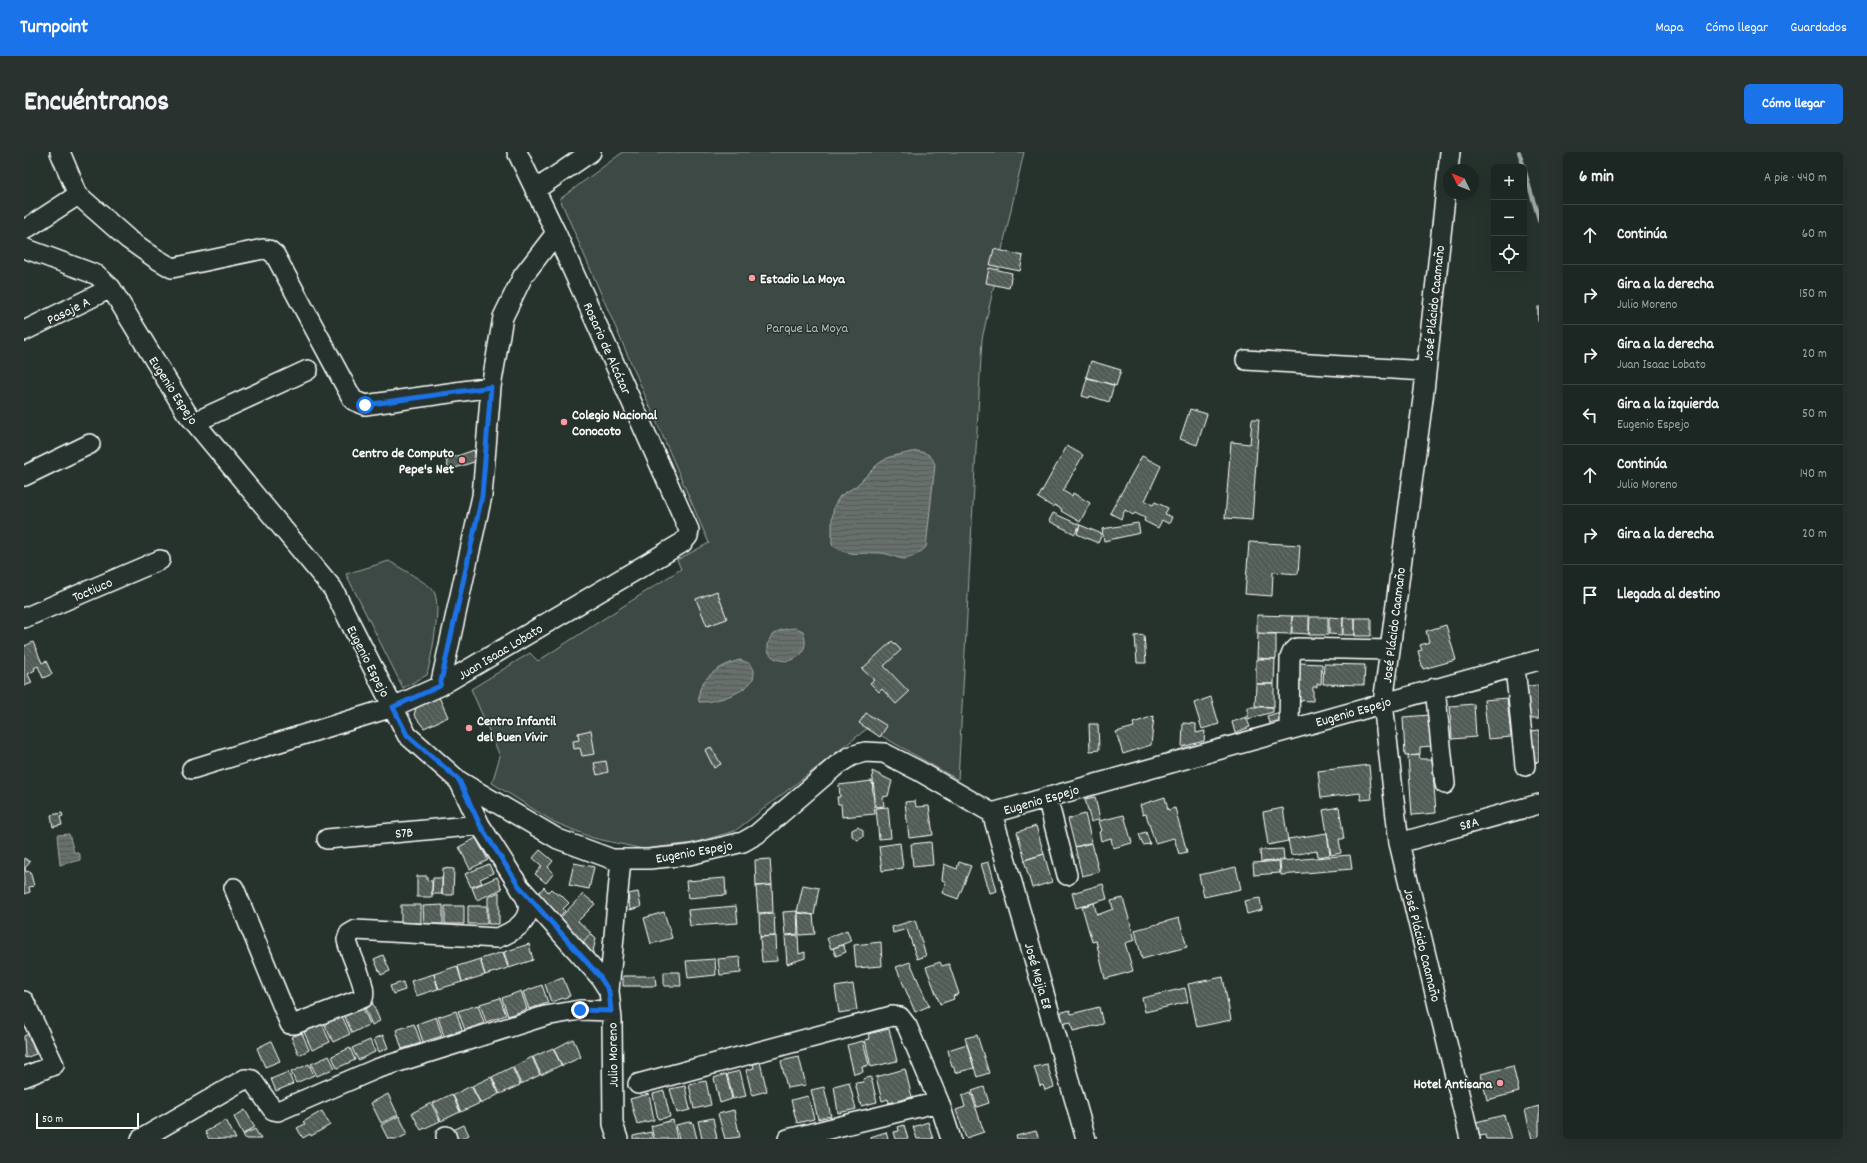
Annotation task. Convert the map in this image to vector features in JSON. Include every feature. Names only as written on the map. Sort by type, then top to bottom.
[{"type":"street","points":[[60,152],[78,195],[128,239],[172,268],[263,249],[269,250],[275,256],[353,400],[356,402],[365,405],[491,387]]},
{"type":"street","name":"Rosario de Alcázar","points":[[517,152],[556,233],[690,530],[688,536],[682,542]]},
{"type":"street","points":[[536,190],[591,152]]},
{"type":"street","name":"José Plácido Caamaño","points":[[1450,152],[1426,371],[1383,702],[1398,843],[1470,1139]]},
{"type":"street","points":[[24,230],[78,195]]},
{"type":"street","points":[[440,686],[482,496],[491,387],[503,317],[523,276],[556,233]]},
{"type":"street","name":"Eugenio Espejo","points":[[24,248],[97,275],[112,288],[186,412],[333,589],[407,735],[459,780],[558,839],[612,859],[648,860],[689,855],[743,842],[757,834],[837,765],[851,756],[865,752],[884,753],[919,771],[992,813],[1383,702],[1539,660]]},
{"type":"street","name":"Pasaje A","points":[[24,331],[112,288]]},
{"type":"street","points":[[1246,360],[1426,371]]},
{"type":"street","points":[[195,422],[308,370]]},
{"type":"street","points":[[24,476],[90,444]]},
{"type":"street","name":"Juan Isaac Lobato","points":[[192,769],[393,707],[440,686],[682,542]]},
{"type":"street","name":"Toctiuco","points":[[24,618],[160,560]]},
{"type":"street","points":[[1289,729],[1290,658],[1292,652],[1297,648],[1390,650]]},
{"type":"street","points":[[1515,667],[1525,766]]},
{"type":"street","points":[[1435,688],[1445,784]]},
{"type":"street","name":"Julio Moreno","points":[[459,780],[480,825],[519,886],[600,977],[609,991],[611,1011],[613,1124],[618,1139]]},
{"type":"street","points":[[1047,797],[1067,875]]},
{"type":"street","name":"S8A","points":[[1398,843],[1539,804]]},
{"type":"street","name":"José Mejia E8","points":[[992,813],[1086,1139]]},
{"type":"street","name":"S7B","points":[[327,839],[480,825]]},
{"type":"street","points":[[609,991],[621,859]]},
{"type":"street","points":[[234,888],[290,1024],[295,1024],[363,998],[365,993],[347,940],[353,931],[497,938],[506,935],[525,920],[528,911],[528,902],[519,886]]},
{"type":"street","points":[[24,1001],[54,1065],[24,1077]]},
{"type":"street","points":[[141,1139],[245,1079],[252,1080],[272,1108],[278,1111],[376,1069],[545,1016],[580,1010],[611,1011]]},
{"type":"street","points":[[638,1084],[892,1016],[900,1017],[907,1026],[939,1102],[951,1139]]},
{"type":"street","points":[[788,1139],[939,1102]]},
{"type":"green space","name":"Parque La Moya","points":[[623,152],[1024,152],[982,339],[958,780],[868,728],[735,831],[693,843],[643,849],[593,838],[554,822],[492,783],[500,756],[471,689],[530,653],[538,661],[681,569],[677,560],[709,543],[560,199]]},
{"type":"green space","points":[[389,561],[430,587],[436,597],[437,606],[437,618],[427,675],[403,688],[346,574]]},
{"type":"shaded area","points":[[917,451],[929,455],[935,465],[926,547],[916,555],[904,559],[883,553],[855,554],[845,552],[832,545],[832,518],[834,506],[840,496],[856,486],[878,464],[889,457]]},
{"type":"shaded area","points":[[796,628],[803,631],[805,644],[802,653],[795,659],[786,661],[778,660],[771,656],[768,649],[772,636],[781,630]]},
{"type":"shaded area","points":[[740,660],[748,663],[753,668],[753,678],[749,684],[742,690],[724,698],[699,702],[701,686],[705,680],[725,665]]},
{"type":"shaded area","points":[[69,834],[74,852],[80,854],[80,860],[60,865],[57,835]]},
{"type":"building","points":[[994,249],[1023,256],[1020,271],[990,265]]},
{"type":"building","points":[[989,268],[1012,273],[1009,288],[986,283]]},
{"type":"building","points":[[1091,361],[1121,370],[1116,386],[1086,377]]},
{"type":"building","points":[[1087,378],[1114,385],[1109,402],[1090,396],[1089,398],[1082,396]]},
{"type":"building","points":[[1190,409],[1207,414],[1197,445],[1180,439]]},
{"type":"building","points":[[1252,419],[1259,419],[1252,520],[1225,518],[1231,442],[1250,444]]},
{"type":"building","points":[[1067,446],[1083,455],[1063,491],[1072,496],[1073,493],[1090,503],[1080,522],[1061,511],[1062,509],[1054,505],[1053,507],[1038,498]]},
{"type":"building","name":"Centro de Computo Pepe's Net","points":[[474,450],[477,461],[449,470],[446,460]]},
{"type":"building","points":[[1142,456],[1161,466],[1145,501],[1153,505],[1155,502],[1168,508],[1165,514],[1172,517],[1169,524],[1162,520],[1158,528],[1144,521],[1145,518],[1135,513],[1133,515],[1125,510],[1121,519],[1110,513]]},
{"type":"building","points":[[1053,513],[1080,525],[1075,534],[1049,521]]},
{"type":"building","points":[[1138,523],[1140,533],[1104,541],[1102,529]]},
{"type":"building","points":[[1080,525],[1102,534],[1098,543],[1077,534]]},
{"type":"building","points":[[1249,542],[1300,545],[1298,574],[1273,572],[1272,596],[1245,594]]},
{"type":"building","points":[[717,591],[727,619],[707,626],[696,599]]},
{"type":"building","points":[[1257,615],[1292,616],[1291,634],[1257,633]]},
{"type":"building","points":[[1292,616],[1309,616],[1309,634],[1292,633]]},
{"type":"building","points":[[1310,617],[1328,617],[1328,635],[1309,635]]},
{"type":"building","points":[[1329,617],[1343,618],[1342,635],[1329,634]]},
{"type":"building","points":[[1343,618],[1355,618],[1355,635],[1343,635]]},
{"type":"building","points":[[1355,618],[1371,618],[1371,636],[1355,636]]},
{"type":"building","points":[[1446,625],[1456,660],[1423,669],[1418,651],[1422,650],[1420,645],[1429,642],[1426,631]]},
{"type":"building","points":[[1258,634],[1276,634],[1276,659],[1257,658]]},
{"type":"building","points":[[1144,635],[1146,663],[1137,663],[1135,636]]},
{"type":"building","points":[[892,641],[901,650],[884,666],[909,692],[896,704],[882,689],[879,692],[870,683],[874,680],[862,669]]},
{"type":"building","points":[[33,642],[42,663],[46,661],[52,674],[43,678],[38,666],[34,668],[35,670],[28,674],[32,683],[24,686],[24,644],[25,646]]},
{"type":"building","points":[[1256,659],[1275,659],[1274,684],[1256,684]]},
{"type":"building","points":[[1299,663],[1322,664],[1321,684],[1317,684],[1317,687],[1313,687],[1313,701],[1293,700]]},
{"type":"building","points":[[1324,664],[1365,665],[1364,685],[1323,684]]},
{"type":"building","points":[[1256,684],[1274,684],[1274,707],[1255,706]]},
{"type":"building","points":[[1539,685],[1539,718],[1530,718],[1527,686]]},
{"type":"building","points":[[439,697],[448,717],[424,728],[414,715],[416,708]]},
{"type":"building","points":[[1211,697],[1219,724],[1202,729],[1194,703]]},
{"type":"building","points":[[1507,698],[1511,737],[1488,739],[1484,700]]},
{"type":"building","points":[[1474,704],[1476,737],[1452,739],[1450,706]]},
{"type":"building","points":[[1248,707],[1273,707],[1273,712],[1248,719]]},
{"type":"building","points":[[866,713],[887,726],[880,737],[859,723]]},
{"type":"building","points":[[1277,713],[1278,715],[1283,713],[1285,719],[1269,723],[1267,716]]},
{"type":"building","points":[[1430,715],[1432,746],[1420,747],[1420,755],[1405,756],[1403,717]]},
{"type":"building","points":[[1154,716],[1151,745],[1123,754],[1116,732],[1134,727],[1133,723]]},
{"type":"building","points":[[1246,717],[1250,727],[1235,733],[1232,722]]},
{"type":"building","points":[[1183,723],[1196,724],[1196,733],[1205,731],[1204,741],[1182,747]]},
{"type":"building","points":[[1089,724],[1098,724],[1099,750],[1090,751]]},
{"type":"building","points":[[591,730],[595,754],[582,756],[580,748],[574,749],[573,741],[579,740],[578,733]]},
{"type":"building","points":[[1539,730],[1539,762],[1534,763],[1531,731]]},
{"type":"building","points":[[711,747],[721,764],[714,768],[705,750]]},
{"type":"building","points":[[1419,755],[1420,759],[1432,759],[1436,813],[1412,815],[1408,756]]},
{"type":"building","points":[[606,761],[608,772],[597,775],[594,763]]},
{"type":"building","points":[[1369,765],[1372,799],[1361,800],[1360,793],[1321,798],[1318,771]]},
{"type":"building","points":[[872,771],[892,781],[888,796],[883,797],[884,806],[876,807]]},
{"type":"building","points":[[872,781],[875,814],[842,817],[841,804],[838,804],[837,797],[840,797],[839,785]]},
{"type":"building","points":[[1095,797],[1100,819],[1091,822],[1085,799]]},
{"type":"building","points":[[1165,797],[1168,810],[1175,808],[1187,852],[1179,854],[1174,838],[1155,843],[1146,814],[1143,815],[1140,805]]},
{"type":"building","points":[[915,801],[916,807],[929,806],[933,835],[909,838],[905,802]]},
{"type":"building","points":[[888,807],[891,838],[879,839],[876,808]]},
{"type":"building","points":[[1339,807],[1344,839],[1339,839],[1341,853],[1331,855],[1323,810]]},
{"type":"building","points":[[1283,808],[1288,841],[1268,845],[1263,812]]},
{"type":"building","points":[[62,813],[63,816],[60,817],[62,825],[53,827],[51,815]]},
{"type":"building","points":[[1085,814],[1092,842],[1075,847],[1068,819]]},
{"type":"building","points":[[1124,815],[1132,843],[1113,848],[1111,838],[1101,841],[1099,832],[1102,831],[1099,821]]},
{"type":"building","points":[[1036,826],[1044,854],[1025,860],[1017,832]]},
{"type":"building","points":[[858,827],[863,831],[863,837],[858,840],[852,836],[852,830]]},
{"type":"building","points":[[1146,832],[1150,844],[1143,845],[1139,834]]},
{"type":"building","points":[[1327,833],[1330,855],[1318,857],[1317,851],[1291,855],[1288,839]]},
{"type":"building","points":[[476,838],[488,860],[470,869],[459,847]]},
{"type":"building","points":[[931,842],[933,865],[913,867],[911,844]]},
{"type":"building","points":[[900,843],[903,868],[882,871],[879,846]]},
{"type":"building","points":[[1092,843],[1099,872],[1082,876],[1075,847]]},
{"type":"building","points":[[1283,849],[1284,860],[1261,862],[1260,850]]},
{"type":"building","points":[[540,850],[553,861],[548,867],[554,873],[546,883],[535,874],[542,866],[533,858]]},
{"type":"building","points":[[1044,854],[1052,882],[1032,888],[1024,860]]},
{"type":"building","points":[[1350,855],[1352,869],[1281,875],[1280,861]]},
{"type":"building","points":[[24,858],[30,862],[25,868],[26,872],[30,871],[34,886],[29,887],[30,892],[24,894]]},
{"type":"building","points":[[770,859],[772,885],[756,886],[755,860]]},
{"type":"building","points":[[1279,861],[1280,873],[1254,875],[1253,863]]},
{"type":"building","points":[[959,862],[971,866],[958,899],[942,893],[946,882],[942,880],[944,864],[957,869]]},
{"type":"building","points":[[989,862],[997,891],[990,893],[981,864]]},
{"type":"building","points":[[574,863],[594,867],[589,889],[569,885]]},
{"type":"building","points":[[489,864],[493,873],[480,879],[482,883],[471,887],[465,874]]},
{"type":"building","points":[[1236,867],[1241,889],[1204,897],[1199,875]]},
{"type":"building","points":[[443,868],[454,869],[453,895],[442,895]]},
{"type":"building","points":[[417,876],[427,876],[427,880],[432,881],[432,897],[417,897]]},
{"type":"building","points":[[497,877],[502,889],[477,900],[472,888]]},
{"type":"building","points":[[433,878],[442,878],[442,894],[432,894]]},
{"type":"building","points":[[725,878],[726,895],[688,898],[686,881]]},
{"type":"building","points":[[1103,884],[1107,899],[1076,908],[1072,893]]},
{"type":"building","points":[[772,885],[773,912],[758,913],[756,886]]},
{"type":"building","points":[[803,885],[819,888],[814,915],[797,912]]},
{"type":"building","points":[[544,887],[548,892],[551,889],[558,895],[559,893],[569,903],[563,909],[565,911],[556,920],[534,898]]},
{"type":"building","points":[[499,892],[499,924],[488,924],[488,897]]},
{"type":"building","points":[[638,892],[641,907],[630,910],[628,894]]},
{"type":"building","points":[[583,894],[595,904],[578,921],[591,933],[581,944],[557,921]]},
{"type":"building","points":[[1123,898],[1135,940],[1125,943],[1133,971],[1105,979],[1096,941],[1092,942],[1082,907],[1094,903],[1097,915],[1113,909],[1111,901]]},
{"type":"building","points":[[1260,898],[1262,910],[1247,914],[1244,901]]},
{"type":"building","points":[[401,905],[421,905],[421,923],[401,923]]},
{"type":"building","points":[[443,905],[443,924],[424,924],[423,906]]},
{"type":"building","points":[[445,906],[464,906],[464,924],[445,924]]},
{"type":"building","points":[[468,906],[487,906],[487,924],[468,924]]},
{"type":"building","points":[[736,906],[738,923],[690,926],[688,910]]},
{"type":"building","points":[[797,911],[798,934],[785,935],[783,912]]},
{"type":"building","points":[[664,912],[672,938],[651,944],[644,918]]},
{"type":"building","points":[[774,913],[775,936],[760,937],[759,914]]},
{"type":"building","points":[[798,913],[813,915],[815,934],[799,935]]},
{"type":"building","points":[[1179,918],[1187,947],[1142,959],[1135,930]]},
{"type":"building","points":[[915,920],[926,956],[917,959],[907,929],[893,933],[892,927]]},
{"type":"building","points":[[847,930],[851,941],[831,949],[827,938]]},
{"type":"building","points":[[592,934],[596,938],[592,956],[581,945]]},
{"type":"building","points":[[798,935],[799,954],[805,952],[805,958],[787,964],[785,936]]},
{"type":"building","points":[[776,936],[777,961],[762,962],[760,937]]},
{"type":"building","points":[[881,942],[882,966],[856,968],[854,945]]},
{"type":"building","points":[[529,944],[533,960],[509,968],[504,952]]},
{"type":"building","points":[[843,945],[846,952],[836,956],[833,948]]},
{"type":"building","points":[[503,952],[508,968],[485,975],[480,959]]},
{"type":"building","points":[[383,955],[390,971],[381,975],[374,959]]},
{"type":"building","points":[[740,957],[741,973],[720,975],[718,959]]},
{"type":"building","points":[[480,959],[485,975],[462,982],[458,966]]},
{"type":"building","points":[[715,959],[716,975],[688,978],[686,961]]},
{"type":"building","points":[[910,962],[929,1006],[915,1012],[896,967]]},
{"type":"building","points":[[940,962],[942,966],[949,964],[959,994],[953,996],[954,999],[940,1004],[926,967]]},
{"type":"building","points":[[457,966],[462,982],[439,989],[434,974]]},
{"type":"building","points":[[664,972],[680,972],[681,986],[664,986]]},
{"type":"building","points":[[434,974],[438,989],[416,996],[411,981]]},
{"type":"building","points":[[623,976],[655,976],[656,986],[623,986]]},
{"type":"building","points":[[1223,977],[1231,1020],[1197,1027],[1188,984]]},
{"type":"building","points":[[563,978],[570,996],[551,1002],[545,984]]},
{"type":"building","points":[[403,982],[405,990],[393,994],[390,986]]},
{"type":"building","points":[[853,984],[857,1010],[839,1013],[835,987]]},
{"type":"building","points":[[542,985],[548,1003],[529,1009],[523,992]]},
{"type":"building","points":[[1185,988],[1188,1002],[1145,1012],[1142,998]]},
{"type":"building","points":[[521,991],[527,1009],[508,1016],[502,998]]},
{"type":"building","points":[[500,998],[506,1015],[486,1022],[480,1004]]},
{"type":"building","points":[[372,1002],[380,1021],[372,1025],[364,1006]]},
{"type":"building","points":[[478,1005],[484,1023],[465,1030],[458,1011]]},
{"type":"building","points":[[362,1006],[370,1024],[352,1033],[344,1015]]},
{"type":"building","points":[[1099,1007],[1103,1024],[1073,1031],[1071,1022],[1061,1024],[1059,1013],[1070,1010],[1071,1014]]},
{"type":"building","points":[[456,1011],[462,1030],[444,1036],[438,1017]]},
{"type":"building","points":[[342,1016],[350,1034],[333,1042],[324,1023]]},
{"type":"building","points":[[436,1017],[442,1036],[423,1042],[417,1024]]},
{"type":"building","points":[[322,1024],[330,1042],[312,1050],[304,1032]]},
{"type":"building","points":[[414,1024],[421,1043],[402,1049],[396,1030]]},
{"type":"building","points":[[889,1029],[897,1061],[871,1067],[865,1040],[870,1039],[868,1034]]},
{"type":"building","points":[[302,1033],[309,1050],[299,1055],[291,1037]]},
{"type":"building","points":[[28,1034],[36,1054],[25,1058],[24,1036]]},
{"type":"building","points":[[383,1035],[388,1048],[379,1052],[374,1039]]},
{"type":"building","points":[[977,1035],[989,1073],[977,1077],[965,1038]]},
{"type":"building","points":[[573,1039],[581,1057],[562,1066],[554,1049]]},
{"type":"building","points":[[370,1040],[375,1052],[358,1060],[352,1048]]},
{"type":"building","points":[[271,1041],[280,1061],[265,1067],[257,1048]]},
{"type":"building","points":[[863,1041],[869,1065],[862,1067],[863,1072],[854,1074],[847,1045]]},
{"type":"building","points":[[967,1044],[974,1068],[955,1073],[948,1050]]},
{"type":"building","points":[[350,1048],[355,1060],[337,1068],[332,1056]]},
{"type":"building","points":[[553,1048],[561,1065],[541,1075],[533,1057]]},
{"type":"building","points":[[329,1056],[335,1068],[317,1076],[311,1064]]},
{"type":"building","points":[[532,1057],[540,1075],[521,1084],[513,1067]]},
{"type":"building","points":[[799,1057],[806,1085],[787,1088],[781,1061]]},
{"type":"building","points":[[760,1062],[767,1091],[752,1095],[746,1070],[754,1068],[753,1064]]},
{"type":"building","points":[[309,1064],[314,1075],[296,1083],[291,1072]]},
{"type":"building","points":[[1047,1064],[1054,1087],[1045,1090],[1043,1085],[1040,1086],[1034,1067]]},
{"type":"building","name":"Hotel Antisana","points":[[1513,1066],[1519,1092],[1487,1100],[1481,1074]]},
{"type":"building","points":[[512,1067],[520,1085],[500,1094],[492,1077]]},
{"type":"building","points":[[905,1069],[912,1097],[889,1103],[888,1099],[882,1101],[876,1077]]},
{"type":"building","points":[[740,1071],[746,1096],[733,1099],[727,1074]]},
{"type":"building","points":[[288,1072],[293,1084],[276,1091],[271,1079]]},
{"type":"building","points":[[726,1074],[732,1099],[720,1103],[714,1078]]},
{"type":"building","points":[[491,1077],[499,1094],[481,1104],[472,1086]]},
{"type":"building","points":[[871,1077],[877,1102],[861,1106],[855,1083],[864,1082],[863,1079]]},
{"type":"building","points":[[706,1081],[711,1105],[694,1109],[689,1084]]},
{"type":"building","points":[[849,1082],[856,1109],[838,1113],[834,1086]]},
{"type":"building","points":[[471,1086],[480,1103],[461,1112],[453,1095]]},
{"type":"building","points":[[685,1086],[690,1110],[677,1113],[670,1089]]},
{"type":"building","points":[[824,1087],[831,1116],[818,1119],[811,1090]]},
{"type":"building","points":[[984,1087],[989,1103],[977,1107],[972,1091]]},
{"type":"building","points":[[664,1091],[670,1117],[658,1119],[653,1094]]},
{"type":"building","points":[[971,1093],[984,1132],[966,1138],[956,1110],[965,1107],[962,1096]]},
{"type":"building","points":[[388,1094],[398,1115],[381,1123],[371,1103]]},
{"type":"building","points":[[452,1094],[460,1112],[441,1121],[433,1103]]},
{"type":"building","points":[[649,1094],[654,1120],[637,1124],[630,1099]]},
{"type":"building","points":[[808,1096],[814,1119],[797,1123],[791,1100]]},
{"type":"building","points":[[431,1103],[440,1121],[421,1130],[412,1113]]},
{"type":"building","points":[[1539,1106],[1539,1139],[1532,1139],[1525,1110]]},
{"type":"building","points":[[245,1110],[255,1127],[243,1134],[234,1117]]},
{"type":"building","points":[[734,1110],[740,1137],[725,1139],[718,1114]]},
{"type":"building","points":[[322,1111],[330,1125],[311,1136],[310,1134],[303,1138],[297,1128],[305,1124],[303,1122]]},
{"type":"building","points":[[1504,1115],[1511,1139],[1486,1139],[1485,1135],[1480,1136],[1476,1122]]},
{"type":"building","points":[[399,1116],[408,1134],[398,1139],[388,1139],[381,1125]]},
{"type":"building","points":[[713,1118],[717,1139],[702,1139],[698,1121]]},
{"type":"building","points":[[226,1120],[236,1139],[209,1139],[205,1132]]},
{"type":"building","points":[[673,1120],[677,1139],[654,1139],[651,1126]]},
{"type":"building","points":[[689,1122],[693,1123],[697,1139],[679,1139],[676,1125]]},
{"type":"building","points":[[928,1122],[933,1139],[917,1139],[913,1127]]},
{"type":"building","points":[[464,1125],[469,1135],[461,1139],[454,1139],[451,1131]]},
{"type":"building","points":[[904,1125],[908,1139],[896,1139],[894,1132],[899,1131],[898,1127]]},
{"type":"building","points":[[255,1129],[261,1139],[246,1139],[243,1135]]},
{"type":"building","points":[[1036,1131],[1039,1139],[1017,1139],[1016,1136]]},
{"type":"building","points":[[651,1132],[652,1139],[633,1139],[633,1136]]},
{"type":"building","points":[[886,1132],[888,1139],[871,1139],[870,1137]]},
{"type":"waterway","points":[[1519,152],[1523,164]]},
{"type":"waterway","points":[[1527,178],[1539,220]]},
{"type":"waterway","points":[[1539,308],[1539,320]]},
{"type":"place","name":"Estadio La Moya","points":[[752,278]]},
{"type":"place","name":"Colegio Nacional Conocoto","points":[[564,422]]},
{"type":"place","name":"Centro de Computo Pepe's Net","points":[[462,460]]},
{"type":"place","name":"Centro Infantil del Buen Vivir","points":[[469,728]]},
{"type":"place","name":"Hotel Antisana","points":[[1500,1083]]},
{"type":"route","points":[[365,405],[491,387],[482,496],[440,686],[393,707],[407,735],[459,780],[480,825],[519,886],[600,977],[609,991],[611,1011],[580,1010]]}]
